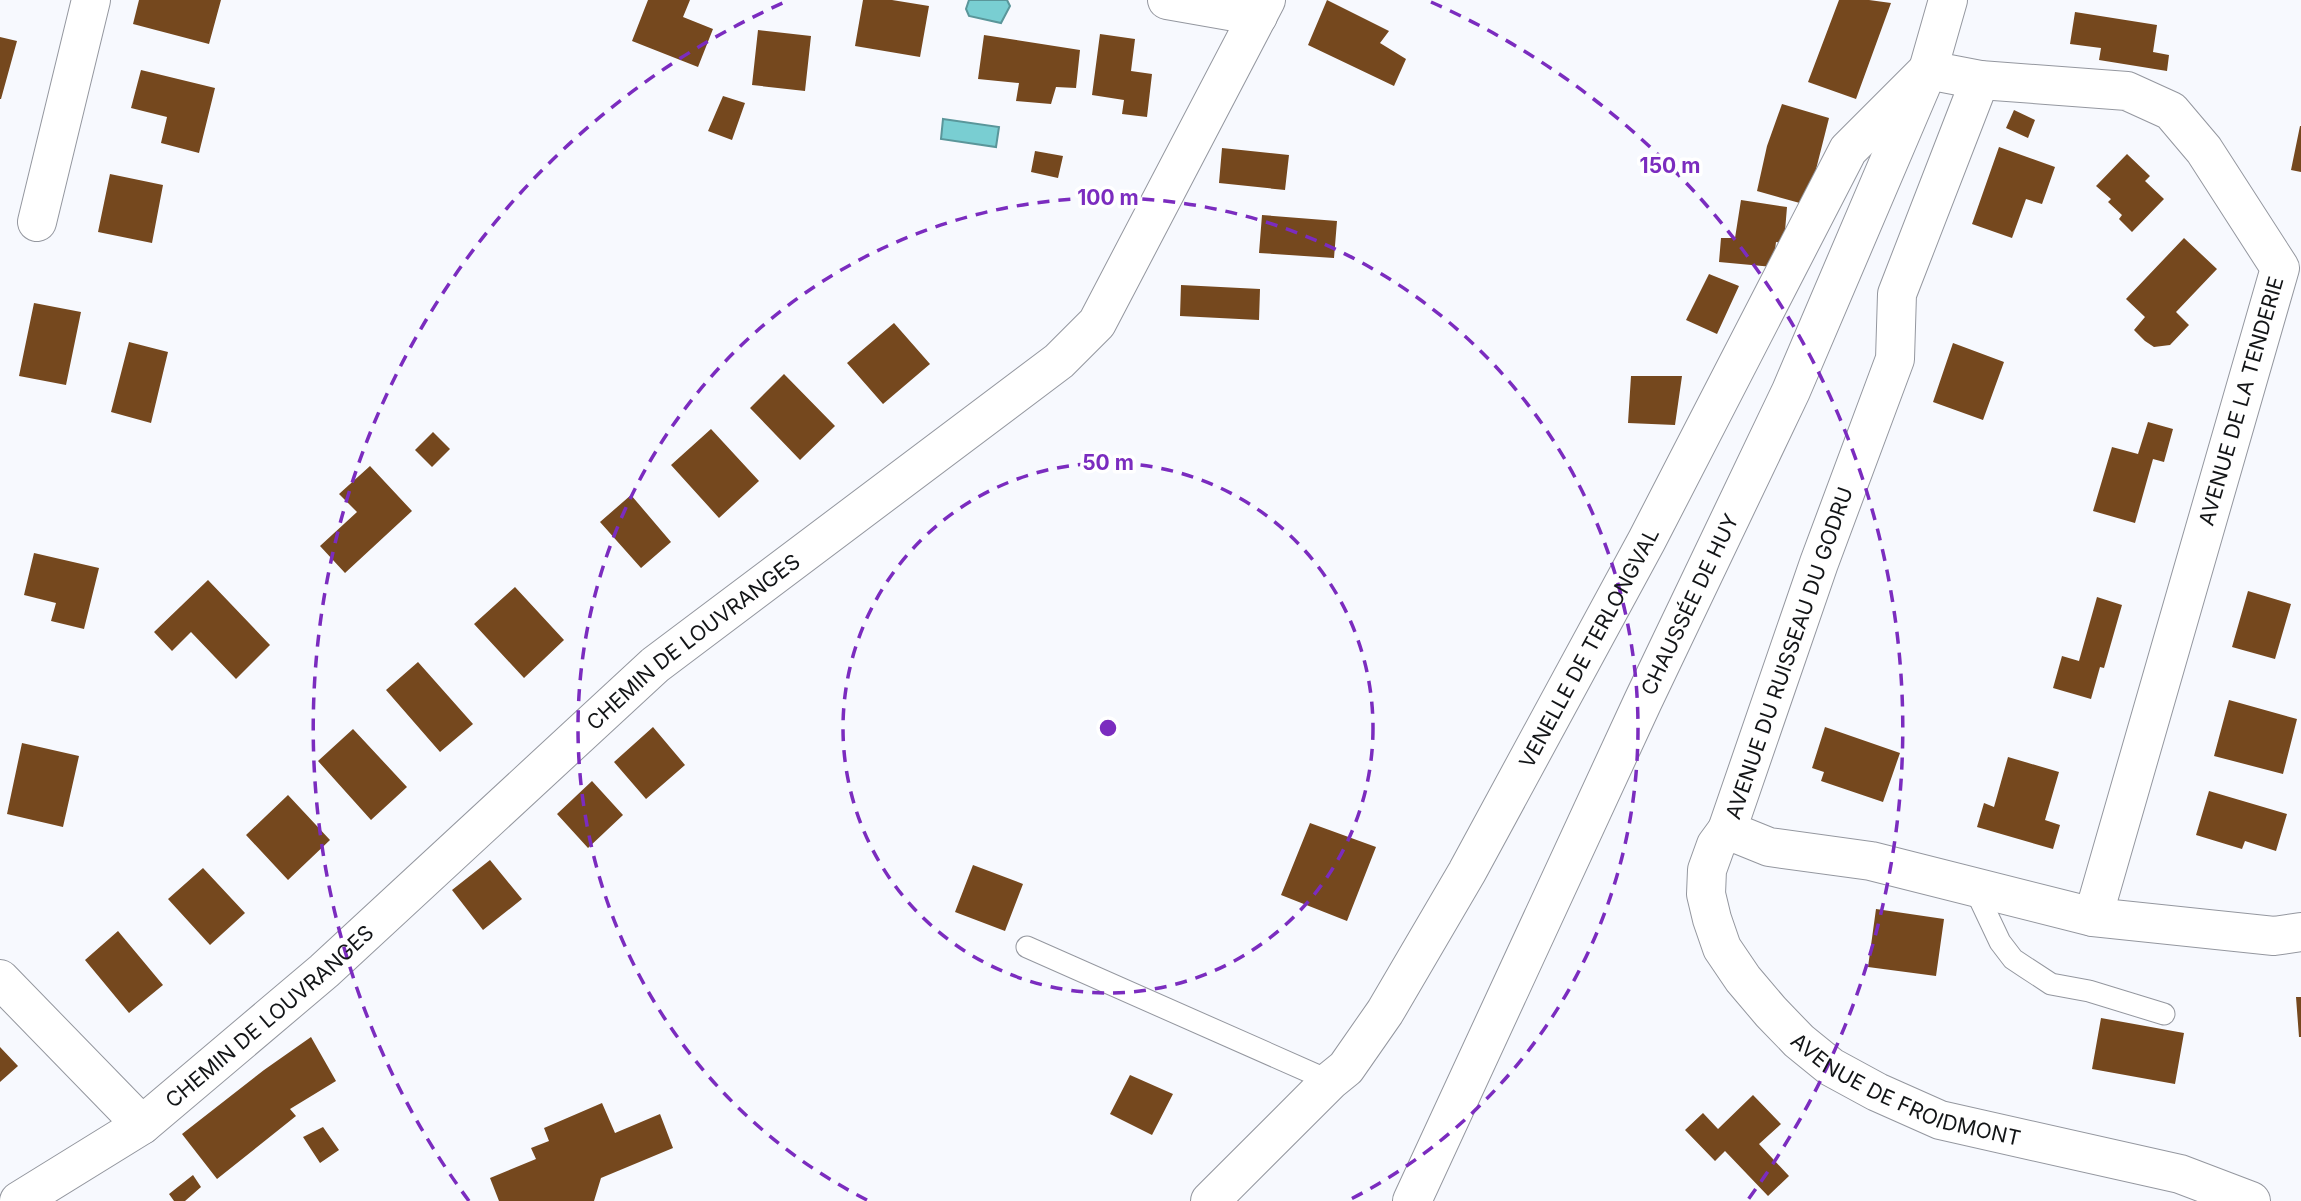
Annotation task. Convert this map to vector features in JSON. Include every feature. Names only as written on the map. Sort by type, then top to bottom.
[{"type":"street","points":[[37,222],[92,0]]},
{"type":"street","points":[[1167,0],[1262,8]]},
{"type":"street","name":"CHAUSSÉE DE HUY","points":[[1412,1201],[1637,713],[1791,391],[1928,69],[1948,0]]},
{"type":"street","name":"CHEMIN DE LOUVRANGES","points":[[19,1201],[142,1125],[324,971],[654,665],[1059,361],[1097,323],[1262,8]]},
{"type":"street","name":"AVENUE DE LA TENDERIE","points":[[1928,69],[1980,80],[2127,91],[2171,111],[2204,150],[2291,270],[2092,917]]},
{"type":"street","name":"VENELLE DE TERLONGVAL","points":[[1210,1201],[1346,1068],[1385,1012],[1467,872],[1647,540],[1848,150],[1928,69]]},
{"type":"street","name":"AVENUE DU RUISSEAU DU GODRU","points":[[1980,80],[1897,294],[1895,359],[1819,563],[1727,830],[1769,847],[1871,861],[2092,917],[2274,936],[2301,932]]},
{"type":"street","name":"AVENUE DE FROIDMONT","points":[[1727,830],[1716,845],[1707,870],[1706,894],[1722,948],[1743,979],[1771,1012],[1799,1041],[1831,1067],[1877,1092],[1940,1120],[2180,1174],[2251,1201]]},
{"type":"street","points":[[0,979],[142,1125]]},
{"type":"lane","points":[[1974,887],[2000,942],[2013,959],[2052,984],[2089,991],[2164,1014]]},
{"type":"lane","points":[[1027,947],[1330,1081]]},
{"type":"water","points":[[969,0],[1007,0],[1010,6],[1001,23],[969,16],[966,9]]},
{"type":"water","points":[[943,119],[999,127],[996,147],[941,139]]},
{"type":"building","points":[[139,0],[221,0],[209,44],[133,24]]},
{"type":"building","points":[[648,0],[690,0],[683,17],[713,29],[698,67],[632,41]]},
{"type":"building","points":[[863,0],[892,0],[929,6],[920,57],[855,46]]},
{"type":"building","points":[[1327,0],[1389,31],[1380,43],[1406,59],[1394,86],[1308,45]]},
{"type":"building","points":[[1839,0],[1891,3],[1856,99],[1808,82]]},
{"type":"building","points":[[2075,12],[2157,25],[2153,52],[2169,55],[2167,71],[2099,60],[2101,48],[2070,44]]},
{"type":"building","points":[[758,30],[811,36],[805,91],[752,85]]},
{"type":"building","points":[[1100,34],[1135,39],[1131,71],[1152,74],[1147,117],[1122,114],[1124,100],[1092,95]]},
{"type":"building","points":[[984,35],[1080,50],[1076,88],[1056,87],[1051,104],[1016,101],[1019,83],[978,79]]},
{"type":"building","points":[[0,37],[17,41],[1,99],[0,99]]},
{"type":"building","points":[[141,70],[215,88],[199,153],[161,143],[167,117],[131,108]]},
{"type":"building","points":[[723,96],[745,103],[732,140],[708,131]]},
{"type":"building","points":[[1782,104],[1829,118],[1807,205],[1757,191],[1767,146]]},
{"type":"building","points":[[2014,110],[2035,120],[2028,138],[2006,128]]},
{"type":"building","points":[[2301,126],[2301,172],[2291,170]]},
{"type":"building","points":[[1999,147],[2055,167],[2042,204],[2026,199],[2012,238],[1972,224]]},
{"type":"building","points":[[1222,148],[1289,155],[1285,190],[1219,183]]},
{"type":"building","points":[[1035,151],[1063,156],[1058,178],[1031,172]]},
{"type":"building","points":[[2127,154],[2150,176],[2145,181],[2164,199],[2132,232],[2119,219],[2122,215],[2108,202],[2111,199],[2096,186]]},
{"type":"building","points":[[110,174],[163,185],[152,243],[98,232]]},
{"type":"building","points":[[1741,200],[1787,207],[1784,243],[1776,242],[1773,267],[1719,262],[1721,238],[1735,238]]},
{"type":"building","points":[[1262,215],[1337,221],[1334,258],[1259,253]]},
{"type":"building","points":[[2184,238],[2217,269],[2176,312],[2189,325],[2170,345],[2154,347],[2134,330],[2145,317],[2126,299]]},
{"type":"building","points":[[1709,274],[1739,286],[1717,334],[1686,320]]},
{"type":"building","points":[[1181,285],[1260,289],[1259,320],[1180,316]]},
{"type":"building","points":[[34,303],[81,312],[66,385],[19,376]]},
{"type":"building","points":[[894,323],[930,364],[883,404],[847,363]]},
{"type":"building","points":[[129,342],[168,352],[151,423],[111,412]]},
{"type":"building","points":[[1953,343],[2004,362],[1983,420],[1933,402]]},
{"type":"building","points":[[784,374],[835,426],[800,460],[750,408]]},
{"type":"building","points":[[1631,376],[1682,376],[1675,425],[1628,423]]},
{"type":"building","points":[[2148,422],[2173,429],[2164,462],[2153,459],[2135,523],[2093,511],[2112,447],[2138,454]]},
{"type":"building","points":[[711,429],[759,481],[719,518],[671,465]]},
{"type":"building","points":[[433,432],[450,449],[432,467],[415,450]]},
{"type":"building","points":[[370,466],[412,511],[345,573],[320,546],[357,512],[339,494]]},
{"type":"building","points":[[631,495],[671,542],[641,568],[600,522]]},
{"type":"building","points":[[34,553],[99,568],[84,629],[51,621],[56,603],[24,595]]},
{"type":"building","points":[[208,580],[270,645],[236,679],[191,632],[172,651],[154,632]]},
{"type":"building","points":[[515,587],[564,640],[524,678],[474,624]]},
{"type":"building","points":[[2248,591],[2291,604],[2275,659],[2232,647]]},
{"type":"building","points":[[2097,597],[2122,605],[2104,668],[2100,667],[2091,699],[2053,688],[2062,656],[2079,661]]},
{"type":"building","points":[[418,662],[473,724],[440,752],[386,690]]},
{"type":"building","points":[[2229,700],[2297,719],[2283,774],[2214,756]]},
{"type":"building","points":[[653,727],[685,765],[646,799],[614,762]]},
{"type":"building","points":[[1825,727],[1900,753],[1883,802],[1821,781],[1824,772],[1812,768]]},
{"type":"building","points":[[353,729],[407,787],[371,820],[318,761]]},
{"type":"building","points":[[22,743],[79,756],[63,827],[7,814]]},
{"type":"building","points":[[2008,757],[2059,772],[2045,820],[2060,825],[2053,849],[1977,827],[1984,803],[1994,807]]},
{"type":"building","points":[[592,781],[623,815],[588,848],[557,814]]},
{"type":"building","points":[[2209,791],[2287,814],[2276,851],[2245,841],[2242,849],[2196,835]]},
{"type":"building","points":[[288,795],[330,840],[288,880],[246,835]]},
{"type":"building","points":[[1310,823],[1376,847],[1347,921],[1281,895]]},
{"type":"building","points":[[490,860],[522,899],[483,930],[452,890]]},
{"type":"building","points":[[973,865],[1023,884],[1005,931],[955,912]]},
{"type":"building","points":[[203,868],[245,913],[210,945],[168,899]]},
{"type":"building","points":[[1876,909],[1944,919],[1936,976],[1868,967]]},
{"type":"building","points":[[118,931],[163,985],[129,1013],[85,960]]},
{"type":"building","points":[[2296,997],[2301,997],[2301,1037],[2299,1037]]},
{"type":"building","points":[[2101,1018],[2184,1033],[2175,1084],[2092,1069]]},
{"type":"building","points":[[311,1037],[336,1081],[290,1109],[296,1116],[217,1179],[182,1134]]},
{"type":"building","points":[[0,1047],[18,1066],[0,1082]]},
{"type":"building","points":[[1130,1075],[1173,1094],[1152,1135],[1110,1114]]},
{"type":"building","points":[[1753,1095],[1781,1124],[1759,1144],[1789,1176],[1768,1196],[1725,1151],[1715,1161],[1685,1130],[1703,1113],[1718,1129]]},
{"type":"building","points":[[602,1103],[615,1133],[660,1114],[673,1148],[601,1178],[594,1201],[499,1201],[490,1178],[536,1159],[531,1148],[549,1141],[544,1128]]},
{"type":"building","points":[[323,1127],[339,1150],[320,1163],[303,1137]]},
{"type":"building","points":[[193,1175],[201,1187],[185,1201],[174,1201],[169,1194]]}]
